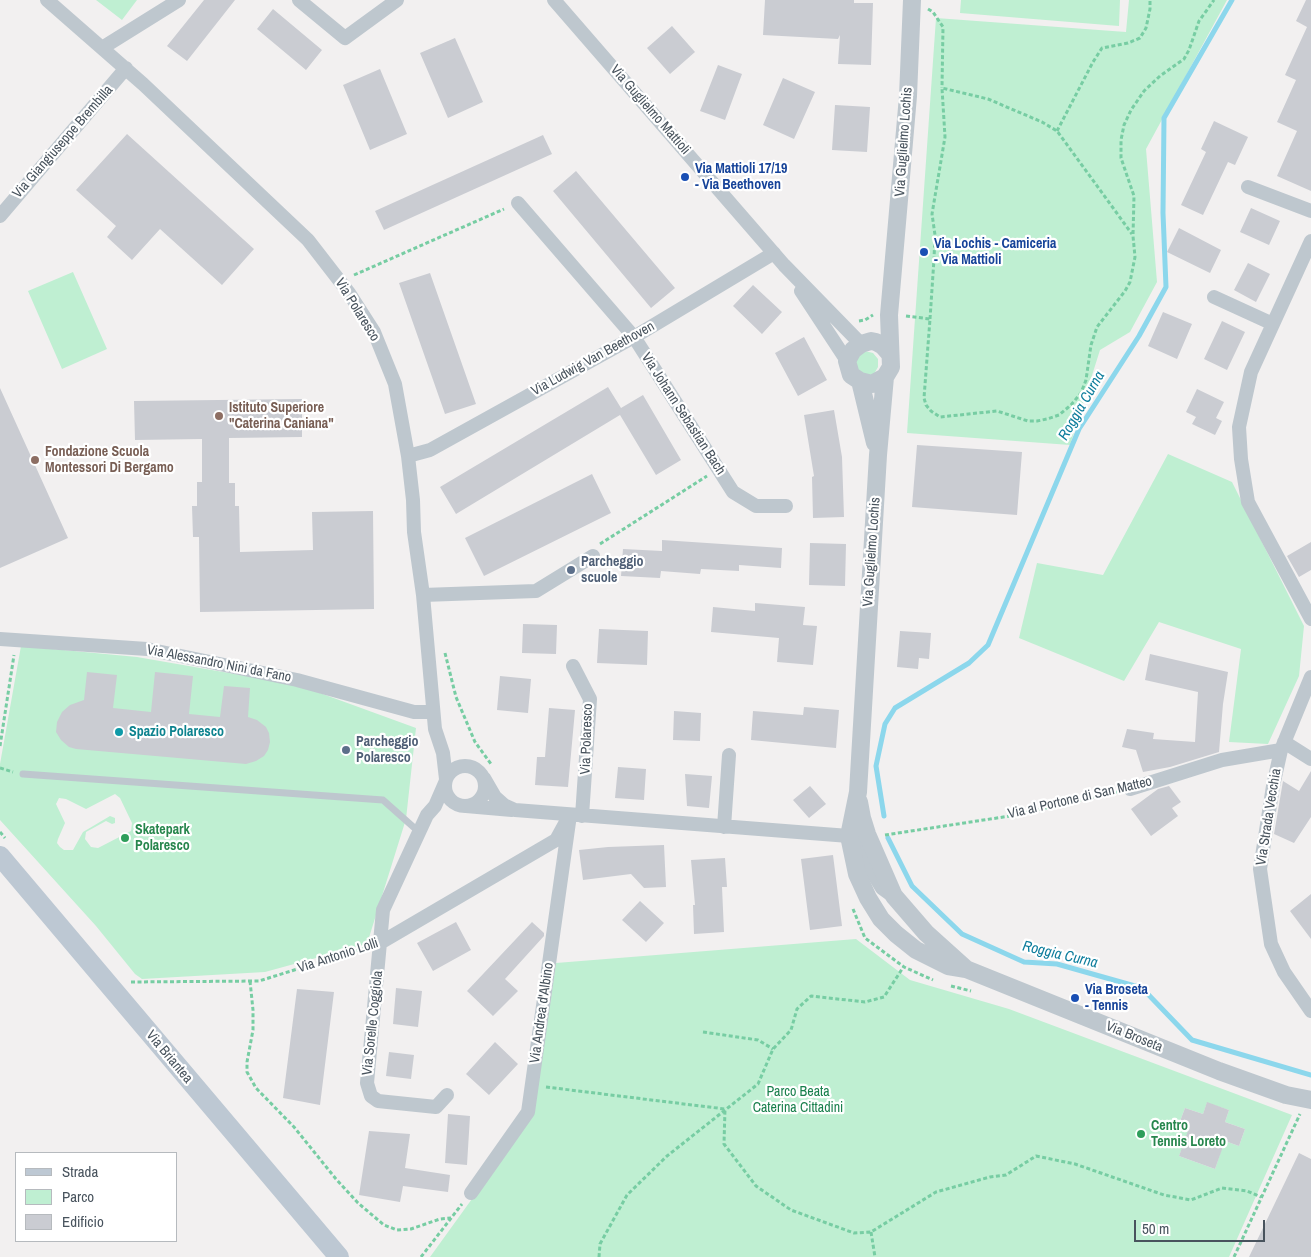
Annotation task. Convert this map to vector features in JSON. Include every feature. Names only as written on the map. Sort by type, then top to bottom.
[{"type":"main road","name":"Via Briantea","points":[[0,856],[339,1257]]},
{"type":"street","name":"Via Polaresco","points":[[47,0],[126,68],[308,240],[340,281],[374,332],[395,384],[408,456],[413,500],[414,532],[423,595],[435,729],[443,753],[445,788],[449,798],[462,806]]},
{"type":"street","points":[[102,48],[179,0]]},
{"type":"street","points":[[299,0],[345,38],[397,0]]},
{"type":"street","name":"Via Guglielmo Mattioli","points":[[554,0],[784,265],[847,361],[851,375],[860,380],[878,455]]},
{"type":"street","name":"Via Guglielmo Lochis","points":[[849,836],[858,792],[878,455],[885,377],[891,366],[890,314],[916,2]]},
{"type":"street","name":"Via Giangiuseppe Brembilla","points":[[0,216],[126,68]]},
{"type":"street","points":[[1248,187],[1311,211]]},
{"type":"street","name":"Via Johann Sebastian Bach","points":[[518,203],[634,337],[733,492],[756,506],[786,506]]},
{"type":"street","points":[[1311,241],[1251,372],[1239,426],[1241,458],[1248,502],[1311,619]]},
{"type":"street","name":"Via Ludwig Van Beethoven","points":[[408,456],[430,450],[634,337],[774,253]]},
{"type":"street","name":"Via Guglielmo Mattioli","points":[[784,265],[866,342],[876,342],[884,346],[890,354]]},
{"type":"street","points":[[1214,298],[1273,324]]},
{"type":"street","points":[[847,361],[853,350],[866,342],[890,314]]},
{"type":"street","points":[[860,380],[872,384],[885,377]]},
{"type":"street","points":[[423,595],[536,591],[593,556]]},
{"type":"street","name":"Via Alessandro Nini da Fano","points":[[0,639],[147,649],[297,680],[414,712],[434,712]]},
{"type":"street","name":"Via Polaresco","points":[[573,666],[590,699],[576,815]]},
{"type":"street","name":"Via Strada Vecchia","points":[[1311,677],[1283,746],[1273,786],[1260,869],[1271,944],[1284,972],[1311,1011]]},
{"type":"street","points":[[437,737],[452,756],[479,771],[495,797],[504,805],[515,810]]},
{"type":"street","points":[[1283,746],[1311,759]]},
{"type":"street","name":"Via al Portone di San Matteo","points":[[1130,789],[1222,760],[1283,746]]},
{"type":"street","points":[[724,827],[729,755]]},
{"type":"street","points":[[446,781],[455,768],[461,766],[474,767]]},
{"type":"street","points":[[462,806],[476,803],[483,795],[486,789],[484,778]]},
{"type":"street","name":"Via Sorelle Coggiola","points":[[446,781],[435,806],[427,815],[383,910],[367,1083],[371,1096],[378,1101],[436,1107],[447,1095]]},
{"type":"street","name":"Via Guglielmo Lochis","points":[[858,792],[862,818],[872,835]]},
{"type":"street","points":[[427,815],[445,806],[462,806],[849,836]]},
{"type":"street","name":"Via Antonio Lolli","points":[[380,944],[556,840],[576,815]]},
{"type":"street","name":"Via Andrea d'Albino","points":[[471,1194],[528,1112],[576,815]]},
{"type":"street","name":"Via Broseta","points":[[872,835],[894,896]]},
{"type":"street","name":"Via Broseta","points":[[849,836],[859,840],[865,860],[882,888],[894,896],[926,933],[966,969]]},
{"type":"street","name":"Via Broseta","points":[[849,836],[857,874],[868,898],[881,919],[916,950],[948,966],[966,969],[1219,1072],[1286,1095],[1308,1100]]},
{"type":"lane","points":[[23,774],[383,800],[419,832]]},
{"type":"path","points":[[1057,131],[1102,48],[1128,43],[1140,38],[1146,28],[1150,0]]},
{"type":"path","points":[[916,2],[933,12],[943,27],[942,88],[945,137],[932,214],[935,235],[934,259],[924,398],[931,412],[940,417],[997,411],[1028,421],[1047,419],[1059,414],[1071,405],[1081,393],[1086,380],[1090,345],[1097,328],[1130,282],[1135,257],[1133,236],[1134,196],[1121,158],[1121,140],[1124,125],[1131,110],[1144,91],[1160,76],[1184,59],[1199,21],[1214,0]]},
{"type":"path","points":[[942,88],[972,93],[1042,122],[1057,131],[1133,236]]},
{"type":"path","points":[[340,281],[518,203]]},
{"type":"path","points":[[890,314],[930,319]]},
{"type":"path","points":[[593,556],[600,544],[717,468]]},
{"type":"path","points":[[0,746],[17,640]]},
{"type":"path","name":"Via al Portone di San Matteo","points":[[872,835],[1010,816],[1130,789]]},
{"type":"path","name":"Via Antonio Lolli","points":[[124,982],[259,981],[380,944]]},
{"type":"path","points":[[599,1257],[600,1244],[627,1195],[667,1156],[758,1084],[773,1049],[791,1030],[798,1009],[811,996],[865,1002],[884,997],[904,967]]},
{"type":"path","points":[[250,981],[253,1030],[247,1062],[248,1072],[256,1088],[294,1127],[358,1203],[384,1225],[397,1230],[411,1229],[440,1219],[451,1218]]},
{"type":"path","points":[[703,1032],[758,1040],[773,1049]]},
{"type":"path","points":[[532,1086],[725,1109]]},
{"type":"path","points":[[1234,1257],[1308,1100]]},
{"type":"path","points":[[725,1109],[724,1144],[756,1186],[791,1210],[854,1233],[871,1232],[936,1192],[990,1177],[1006,1175],[1036,1156],[1075,1164],[1164,1195],[1191,1200],[1222,1188],[1247,1191],[1261,1197]]},
{"type":"path","points":[[421,1257],[471,1194]]},
{"type":"path","points":[[871,1232],[875,1257]]},
{"type":"green space","points":[[96,0],[137,0],[122,20]]},
{"type":"green space","points":[[961,0],[1120,0],[1119,26],[960,13]]},
{"type":"green space","points":[[1129,0],[1227,0],[1146,149],[1157,282],[1130,332],[1100,350],[1070,445],[907,433],[936,18],[1126,32]]},
{"type":"green space","points":[[73,272],[107,349],[62,369],[28,291]]},
{"type":"green space","points":[[865,351],[873,353],[878,359],[878,367],[874,374],[858,373],[855,358]]},
{"type":"green space","points":[[1168,454],[1232,482],[1304,626],[1299,676],[1268,744],[1229,742],[1241,649],[1159,622],[1124,681],[1019,638],[1037,563],[1103,575]]},
{"type":"green space","name":"Spazio Polaresco","points":[[21,646],[137,657],[298,685],[416,728],[406,819],[367,944],[265,972],[142,979],[135,974],[96,926],[0,820],[0,764]],"holes":[[[115,794],[120,798],[132,823],[131,831],[98,848],[91,847],[85,839],[86,832],[106,821],[112,824],[115,823],[115,818],[110,816],[83,832],[73,850],[64,850],[60,847],[57,843],[65,823],[56,804],[59,798],[66,799],[86,809]]]},
{"type":"green space","name":"Parco Beata Caterina Cittadini","points":[[856,939],[910,980],[1009,1009],[1292,1115],[1229,1257],[430,1257],[534,1113],[556,963]],"holes":[[[1207,1103],[1229,1110],[1225,1122],[1245,1129],[1239,1146],[1211,1136],[1209,1143],[1222,1148],[1215,1169],[1179,1156],[1187,1136],[1203,1133],[1179,1124],[1185,1108],[1203,1114]]]},
{"type":"building","points":[[204,0],[235,0],[187,61],[167,46]]},
{"type":"building","points":[[765,0],[854,0],[854,3],[873,3],[871,65],[838,64],[840,35],[838,39],[763,35]]},
{"type":"building","points":[[1306,0],[1311,0],[1311,191],[1277,176],[1297,131],[1277,122],[1296,80],[1285,75],[1307,27],[1296,21]]},
{"type":"building","points":[[273,9],[322,50],[306,70],[257,29]]},
{"type":"building","points":[[672,26],[695,52],[670,74],[647,48]]},
{"type":"building","points":[[455,38],[483,102],[448,118],[420,53]]},
{"type":"building","points":[[718,65],[742,74],[725,120],[700,111]]},
{"type":"building","points":[[380,69],[407,134],[370,150],[343,85]]},
{"type":"building","points":[[783,78],[815,92],[794,139],[763,125]]},
{"type":"building","points":[[835,105],[870,107],[867,152],[832,150]]},
{"type":"building","points":[[1214,121],[1248,137],[1235,165],[1228,162],[1203,215],[1181,205],[1206,152],[1201,149]]},
{"type":"building","points":[[127,134],[254,249],[222,285],[160,229],[132,260],[107,237],[116,226],[76,190]]},
{"type":"building","points":[[543,135],[552,154],[384,230],[375,211]]},
{"type":"building","points":[[576,171],[675,288],[651,308],[553,191]]},
{"type":"building","points":[[1251,208],[1280,221],[1269,245],[1240,232]]},
{"type":"building","points":[[1179,228],[1221,250],[1210,273],[1167,252]]},
{"type":"building","points":[[1248,263],[1270,274],[1256,302],[1234,290]]},
{"type":"building","points":[[430,273],[476,404],[445,414],[399,283]]},
{"type":"building","points":[[753,285],[782,312],[762,334],[733,306]]},
{"type":"building","points":[[1163,312],[1192,324],[1177,359],[1148,346]]},
{"type":"building","points":[[1222,321],[1245,332],[1227,370],[1204,359]]},
{"type":"building","points":[[804,337],[827,380],[798,396],[775,353]]},
{"type":"building","points":[[608,387],[621,408],[643,395],[681,460],[656,475],[620,415],[456,514],[440,487]]},
{"type":"building","points":[[0,388],[68,538],[0,568]]},
{"type":"building","points":[[1197,389],[1224,402],[1216,418],[1222,421],[1215,435],[1192,424],[1196,417],[1186,412]]},
{"type":"building","points":[[302,399],[302,437],[229,438],[229,483],[235,483],[235,506],[239,506],[240,552],[313,550],[312,512],[373,511],[374,609],[200,612],[199,537],[193,537],[192,506],[197,506],[197,482],[202,482],[202,439],[135,440],[134,401]]},
{"type":"building","points":[[834,410],[842,457],[844,517],[813,518],[812,477],[814,476],[804,415]]},
{"type":"building","points":[[917,445],[1022,452],[1017,515],[912,507]]},
{"type":"building","points":[[592,474],[611,513],[484,576],[465,538]]},
{"type":"building","points":[[662,540],[782,548],[781,568],[739,565],[739,571],[701,569],[700,574],[661,571],[660,578],[621,576],[623,549],[662,551]]},
{"type":"building","points":[[1311,542],[1311,570],[1299,577],[1287,556]]},
{"type":"building","points":[[810,543],[846,544],[845,586],[809,585]]},
{"type":"building","points":[[755,603],[805,607],[803,625],[817,626],[813,665],[777,662],[779,638],[711,632],[713,607],[755,611]]},
{"type":"building","points":[[523,624],[557,625],[556,654],[522,653]]},
{"type":"building","points":[[599,629],[648,631],[647,665],[597,663]]},
{"type":"building","points":[[900,631],[931,633],[929,659],[919,658],[918,669],[897,667]]},
{"type":"building","points":[[1150,654],[1228,672],[1219,752],[1170,767],[1143,772],[1136,750],[1122,747],[1127,729],[1154,733],[1153,739],[1195,742],[1198,692],[1145,680]]},
{"type":"building","points":[[87,672],[117,675],[113,708],[151,712],[155,672],[193,676],[189,714],[220,717],[224,686],[250,688],[248,717],[257,720],[266,727],[270,742],[268,750],[264,756],[246,764],[69,747],[56,732],[57,722],[62,712],[70,705],[84,700]]},
{"type":"building","points":[[500,676],[531,679],[528,713],[497,710]]},
{"type":"building","points":[[804,707],[839,710],[836,748],[751,740],[753,711],[803,715]]},
{"type":"building","points":[[549,708],[575,710],[568,787],[535,785],[537,757],[545,757]]},
{"type":"building","points":[[674,711],[701,713],[700,741],[673,740]]},
{"type":"building","points":[[618,767],[646,769],[644,800],[615,798]]},
{"type":"building","points":[[1311,771],[1311,817],[1294,843],[1274,834],[1283,781],[1299,791]]},
{"type":"building","points":[[685,774],[712,776],[709,808],[687,806]]},
{"type":"building","points":[[810,786],[826,804],[809,818],[793,800]]},
{"type":"building","points":[[1169,786],[1181,802],[1172,808],[1178,816],[1151,836],[1131,809],[1158,789]]},
{"type":"building","points":[[664,845],[666,887],[644,888],[631,874],[583,880],[579,850]]},
{"type":"building","points":[[833,855],[842,926],[810,930],[801,859]]},
{"type":"building","points":[[725,858],[727,887],[722,887],[724,932],[694,934],[693,905],[695,905],[691,860]]},
{"type":"building","points":[[1311,894],[1311,939],[1290,911]]},
{"type":"building","points":[[640,901],[664,923],[646,942],[622,920]]},
{"type":"building","points":[[456,922],[471,950],[433,971],[417,943]]},
{"type":"building","points":[[532,922],[544,933],[544,936],[505,979],[518,991],[493,1016],[467,991]]},
{"type":"building","points":[[396,988],[422,991],[418,1027],[393,1024]]},
{"type":"building","points":[[297,989],[334,992],[320,1105],[283,1098]]},
{"type":"building","points":[[495,1042],[518,1064],[489,1095],[466,1074]]},
{"type":"building","points":[[389,1052],[414,1055],[411,1079],[386,1076]]},
{"type":"building","points":[[1207,1102],[1229,1110],[1225,1122],[1245,1129],[1239,1146],[1225,1141],[1215,1169],[1179,1156],[1189,1128],[1179,1124],[1185,1108],[1203,1114]]},
{"type":"building","points":[[448,1114],[470,1116],[467,1165],[445,1163]]},
{"type":"building","points":[[369,1131],[410,1134],[405,1168],[450,1175],[448,1192],[403,1186],[400,1202],[359,1195]]},
{"type":"building","points":[[1299,1153],[1311,1159],[1311,1257],[1249,1257]]},
{"type":"waterway","name":"Roggia Curna","points":[[884,816],[876,766],[885,724],[895,708],[969,663],[988,645],[1079,429],[1139,336],[1166,287],[1163,213],[1164,118],[1232,0]]},
{"type":"waterway","name":"Roggia Curna","points":[[888,838],[912,886],[962,934],[1024,962],[1057,964],[1142,988],[1192,1040],[1311,1075]]},
{"type":"place","name":"Via Mattioli 17/19 - Via Beethoven","points":[[685,177]]},
{"type":"place","name":"Via Lochis - Camiceria - Via Mattioli","points":[[924,252]]},
{"type":"place","name":"Istituto Superiore \"Caterina Caniana\"","points":[[219,416]]},
{"type":"place","name":"Fondazione Scuola Montessori Di Bergamo","points":[[35,460]]},
{"type":"place","name":"Parcheggio scuole","points":[[571,570]]},
{"type":"place","name":"Spazio Polaresco","points":[[119,732]]},
{"type":"place","name":"Parcheggio Polaresco","points":[[346,750]]},
{"type":"place","name":"Skatepark Polaresco","points":[[125,838]]},
{"type":"place","name":"Via Broseta - Tennis","points":[[1075,998]]},
{"type":"place","name":"Centro Tennis Loreto","points":[[1141,1134]]}]
